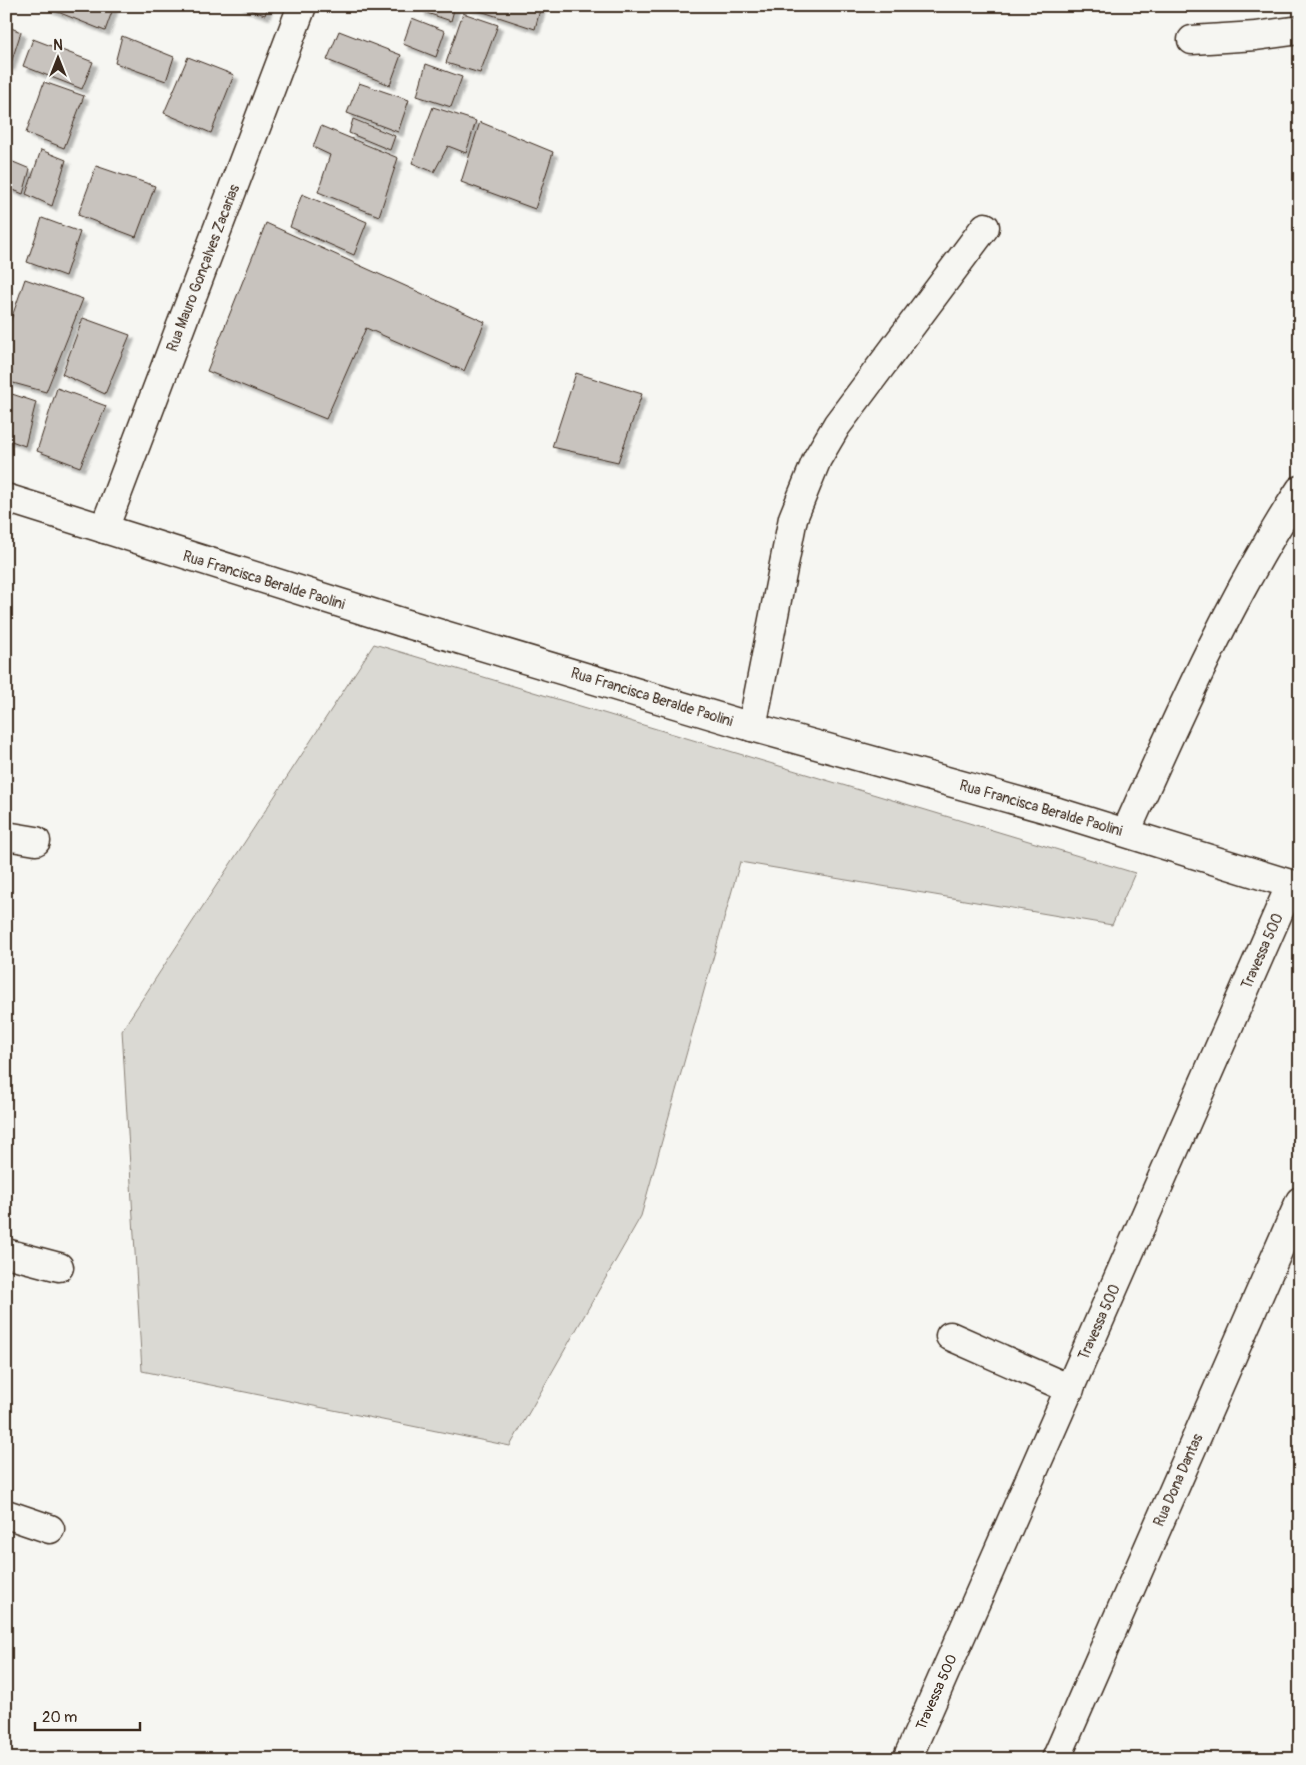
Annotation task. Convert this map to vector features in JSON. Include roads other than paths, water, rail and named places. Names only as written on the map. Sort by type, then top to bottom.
[{"type":"street","name":"Rua Mauro Gonçalves Zacarias","points":[[104,529],[302,6]]},
{"type":"street","points":[[1192,40],[1256,36],[1300,30]]},
{"type":"street","points":[[752,727],[794,518],[817,459],[837,425],[985,228]]},
{"type":"street","points":[[1126,832],[1184,704],[1226,618],[1278,523],[1300,490]]},
{"type":"street","name":"Rua Francisca Beralde Paolini","points":[[6,498],[401,622],[752,727],[1126,832],[1296,886]]},
{"type":"street","points":[[6,836],[36,841]]},
{"type":"street","name":"Travessa 500","points":[[907,1759],[1070,1389],[1296,886]]},
{"type":"street","name":"Rua Dona Dantas","points":[[1056,1759],[1300,1201]]},
{"type":"street","points":[[6,1253],[59,1266]]},
{"type":"street","points":[[950,1336],[1070,1389]]},
{"type":"street","points":[[6,1514],[50,1529]]}]
